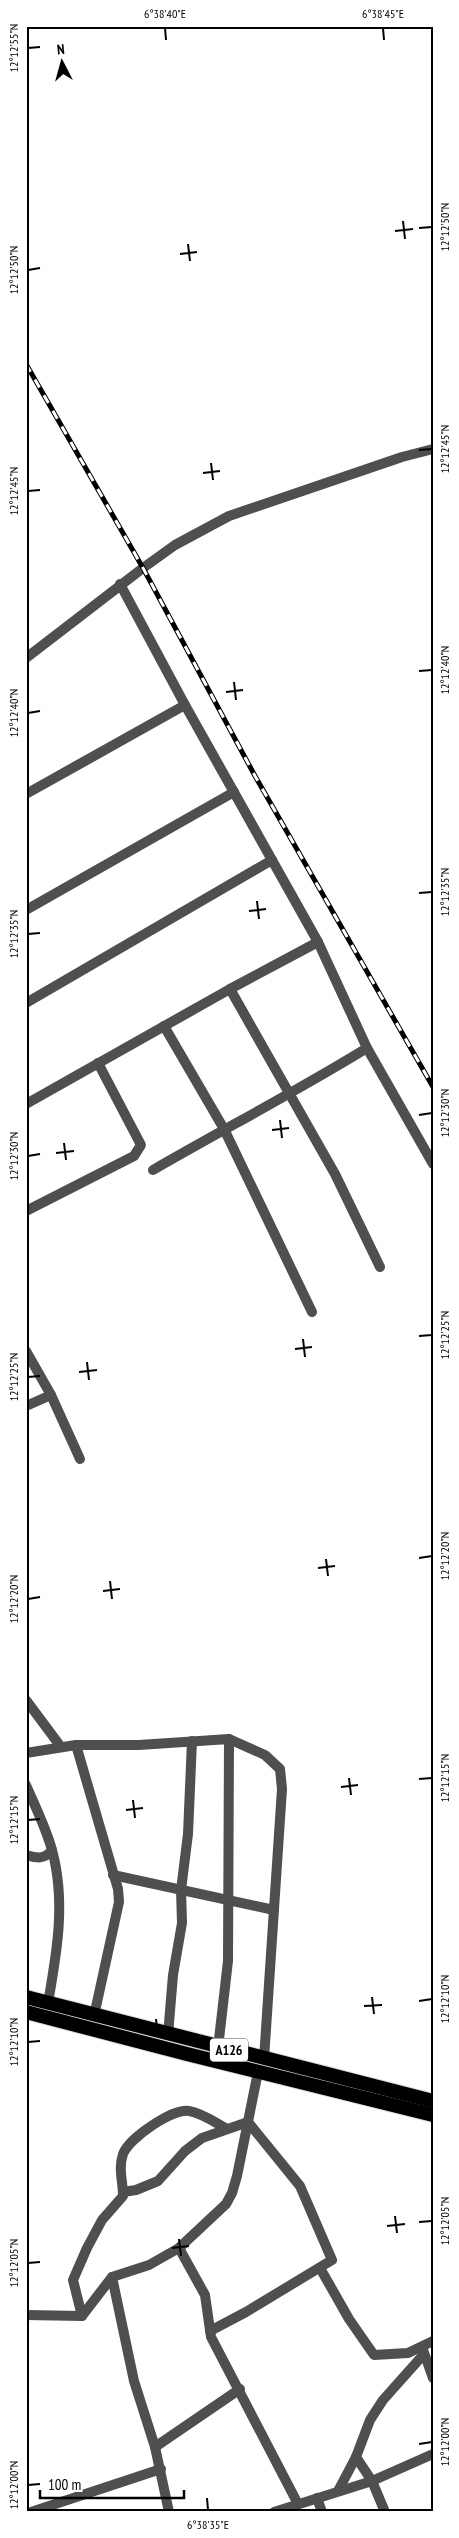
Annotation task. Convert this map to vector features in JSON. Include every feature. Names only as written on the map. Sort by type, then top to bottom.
[{"type":"highway","name":"A126","points":[[26,1997],[218,2048],[433,2101]]},
{"type":"highway","name":"A126","points":[[26,2012],[433,2115]]},
{"type":"street","points":[[26,658],[120,584],[175,545],[229,516],[392,460],[433,449]]},
{"type":"street","points":[[120,584],[185,705],[318,942],[367,1048],[433,1164]]},
{"type":"street","points":[[26,794],[185,705]]},
{"type":"street","points":[[26,910],[234,792]]},
{"type":"street","points":[[26,1004],[272,860]]},
{"type":"street","points":[[26,1104],[230,989],[318,942]]},
{"type":"street","points":[[230,989],[335,1174],[380,1268]]},
{"type":"street","points":[[164,1026],[224,1129],[312,1312]]},
{"type":"street","points":[[153,1170],[224,1129],[290,1095],[367,1048]]},
{"type":"street","points":[[26,1211],[134,1156],[139,1151],[141,1145],[98,1063]]},
{"type":"street","points":[[26,1352],[51,1395],[80,1458]]},
{"type":"street","points":[[26,1406],[51,1395]]},
{"type":"street","points":[[26,1700],[62,1747]]},
{"type":"street","points":[[26,1753],[76,1745],[139,1746],[229,1739],[265,1755],[280,1769],[282,1789],[264,2059]]},
{"type":"street","points":[[218,2048],[228,1961],[229,1739]]},
{"type":"street","points":[[168,2035],[173,1974],[182,1923],[182,1890],[188,1834],[192,1741]]},
{"type":"street","points":[[76,1745],[119,1902],[94,2016]]},
{"type":"street","points":[[26,1785],[52,1850],[60,1899],[59,1936],[48,2003]]},
{"type":"street","points":[[26,1856],[40,1858],[47,1856],[52,1850]]},
{"type":"street","points":[[113,1875],[274,1910]]},
{"type":"street","points":[[82,2316],[112,2277],[150,2265],[179,2248],[226,2204],[232,2193],[258,2072]]},
{"type":"street","points":[[82,2316],[73,2280],[86,2248],[102,2220],[121,2198],[123,2192],[120,2170],[125,2150],[139,2135],[161,2120],[186,2110],[227,2129]]},
{"type":"street","points":[[123,2192],[136,2190],[158,2181],[194,2143],[248,2122]]},
{"type":"street","points":[[210,2331],[331,2262],[333,2258],[300,2186],[248,2122]]},
{"type":"street","points":[[179,2248],[205,2295],[210,2331],[298,2504]]},
{"type":"street","points":[[320,2268],[349,2319],[374,2355],[423,2351]]},
{"type":"street","points":[[112,2277],[134,2381],[155,2447],[170,2512]]},
{"type":"street","points":[[26,2315],[82,2316]]},
{"type":"street","points":[[338,2492],[356,2456],[370,2420],[383,2400],[433,2341]]},
{"type":"street","points":[[423,2351],[433,2378]]},
{"type":"street","points":[[155,2447],[240,2389]]},
{"type":"street","points":[[274,2512],[372,2481],[433,2454]]},
{"type":"street","points":[[356,2456],[372,2481],[385,2512]]},
{"type":"street","points":[[31,2512],[161,2470]]},
{"type":"street","points":[[317,2498],[322,2512]]},
{"type":"railway","points":[[26,364],[143,568],[255,776],[433,1087]]}]
